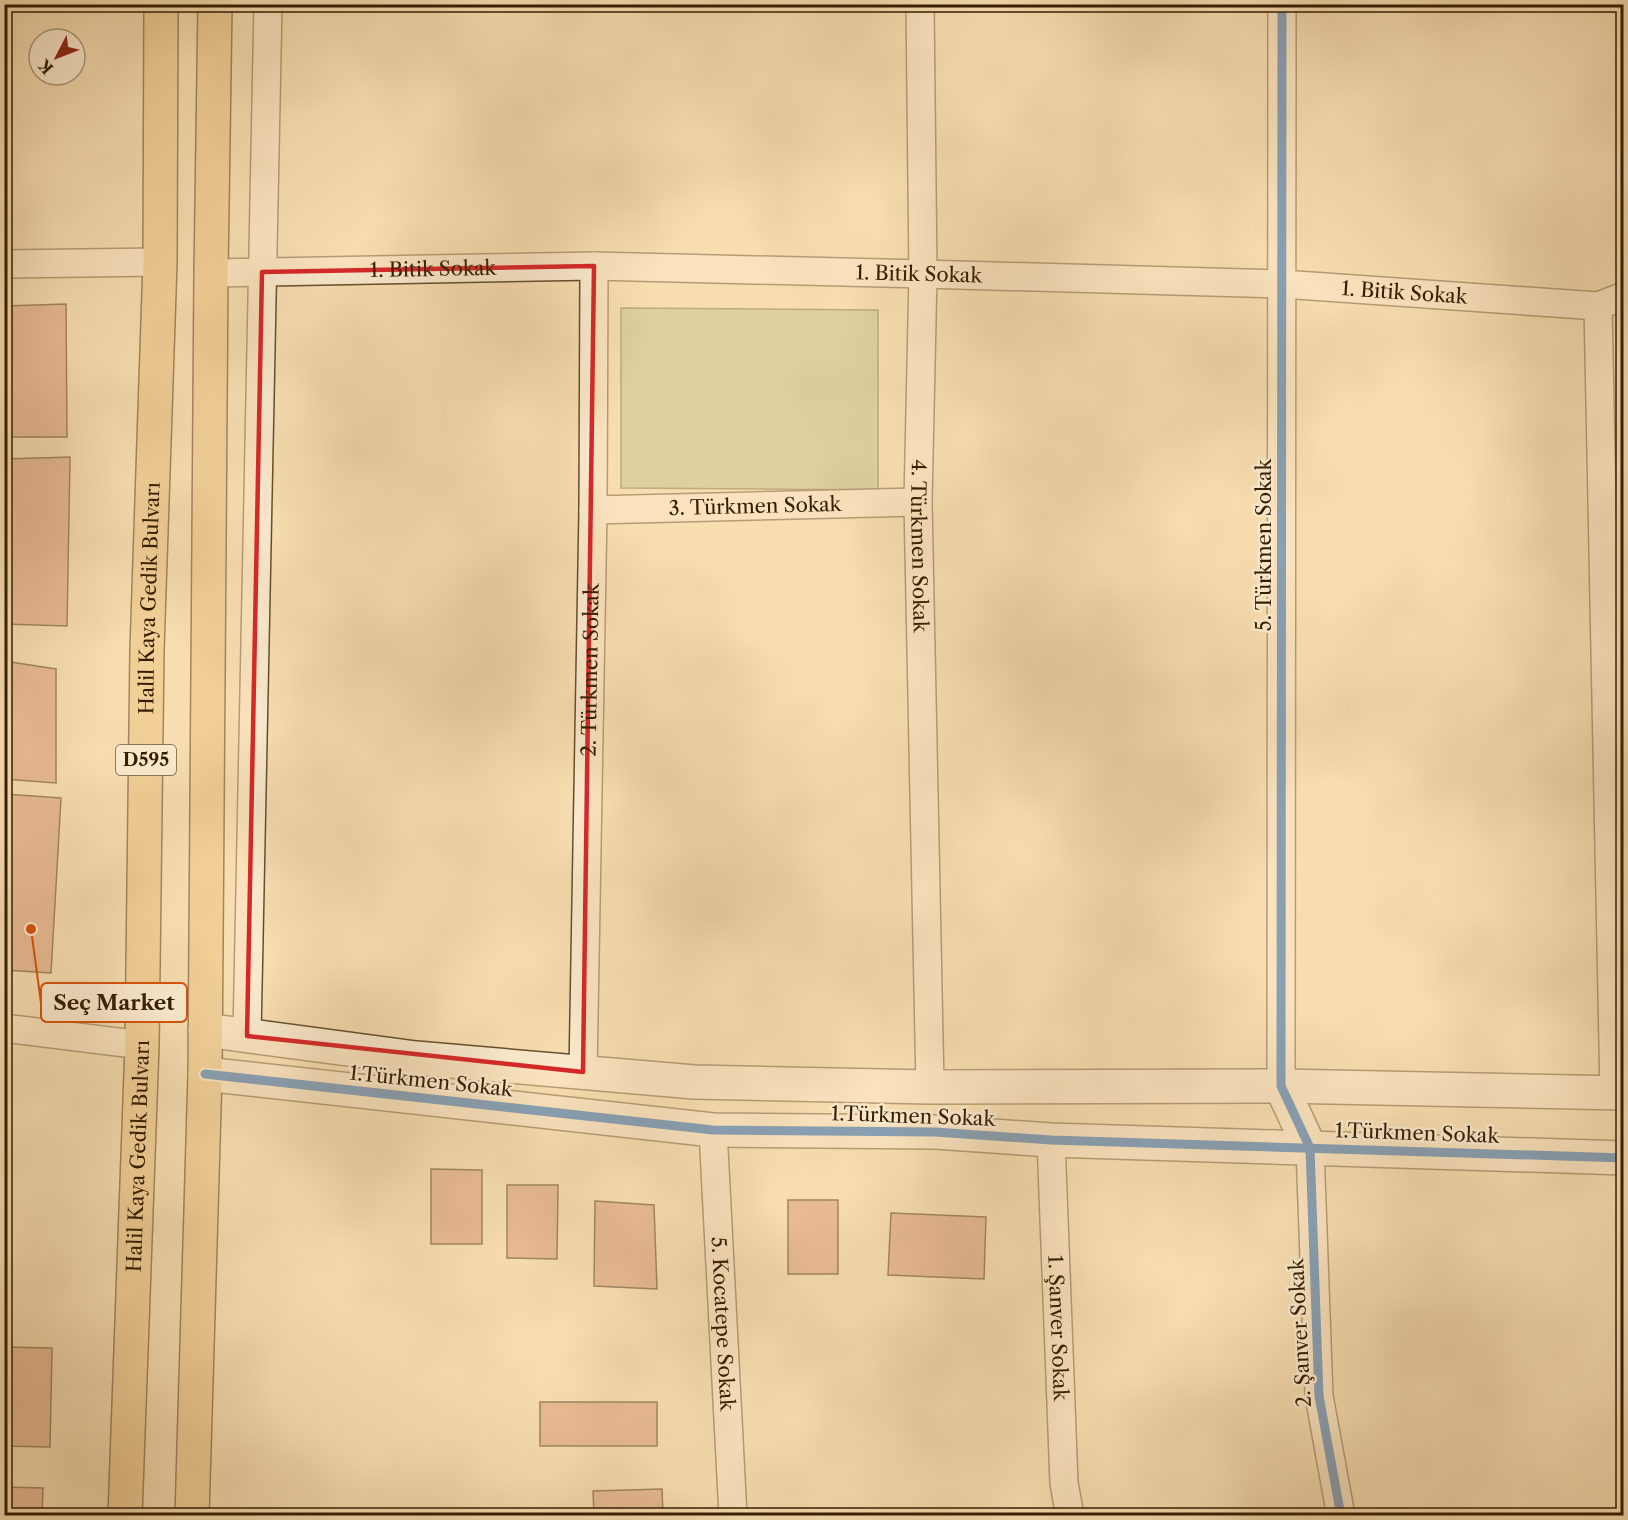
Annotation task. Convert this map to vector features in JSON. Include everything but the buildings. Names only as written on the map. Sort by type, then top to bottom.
[{"type":"highway","name":"Halil Kaya Gedik Bulvarı","points":[[125,1515],[142,1045],[147,650],[160,262],[161,4]]},
{"type":"highway","points":[[192,1515],[205,1074],[215,4]]},
{"type":"street","points":[[247,1036],[268,4]]},
{"type":"street","name":"4. Türkmen Sokak","points":[[920,4],[923,274],[918,502],[930,1088]]},
{"type":"street","name":"5. Türkmen Sokak","points":[[1281,1086],[1282,4]]},
{"type":"street","points":[[4,264],[160,262]]},
{"type":"street","name":"1. Bitik Sokak","points":[[211,273],[594,266],[1282,284],[1598,306],[1623,296]]},
{"type":"street","name":"2. Türkmen Sokak","points":[[583,1072],[593,510],[594,266]]},
{"type":"street","points":[[1598,306],[1615,757],[1619,1093]]},
{"type":"street","name":"3. Türkmen Sokak","points":[[593,510],[918,502]]},
{"type":"street","points":[[4,1028],[142,1045]]},
{"type":"street","name":"1.Türkmen Sokak","points":[[205,1030],[416,1058],[694,1082],[930,1088],[1281,1086],[1619,1093]]},
{"type":"street","name":"1.Türkmen Sokak","points":[[205,1074],[713,1130],[935,1132],[1051,1140],[1623,1158]]},
{"type":"street","points":[[1281,1086],[1310,1148]]},
{"type":"street","points":[[930,1088],[935,1132]]},
{"type":"street","name":"5. Kocatepe Sokak","points":[[713,1130],[733,1515]]},
{"type":"street","name":"1. Şanver Sokak","points":[[1051,1140],[1064,1483],[1070,1515]]},
{"type":"street","name":"2. Şanver Sokak","points":[[1310,1148],[1319,1396],[1341,1515]]},
{"type":"highlighted area","points":[[594,266],[583,1072],[247,1036],[262,272]]},
{"type":"green space","points":[[621,308],[878,310],[878,490],[621,488]]},
{"type":"cycle path","points":[[1282,4],[1281,1086],[1310,1148],[1319,1396],[1341,1516]]},
{"type":"cycle path","points":[[205,1074],[713,1130],[935,1132],[1051,1140],[1624,1158]]},
{"type":"place","name":"Seç Market","points":[[31,929]]}]
